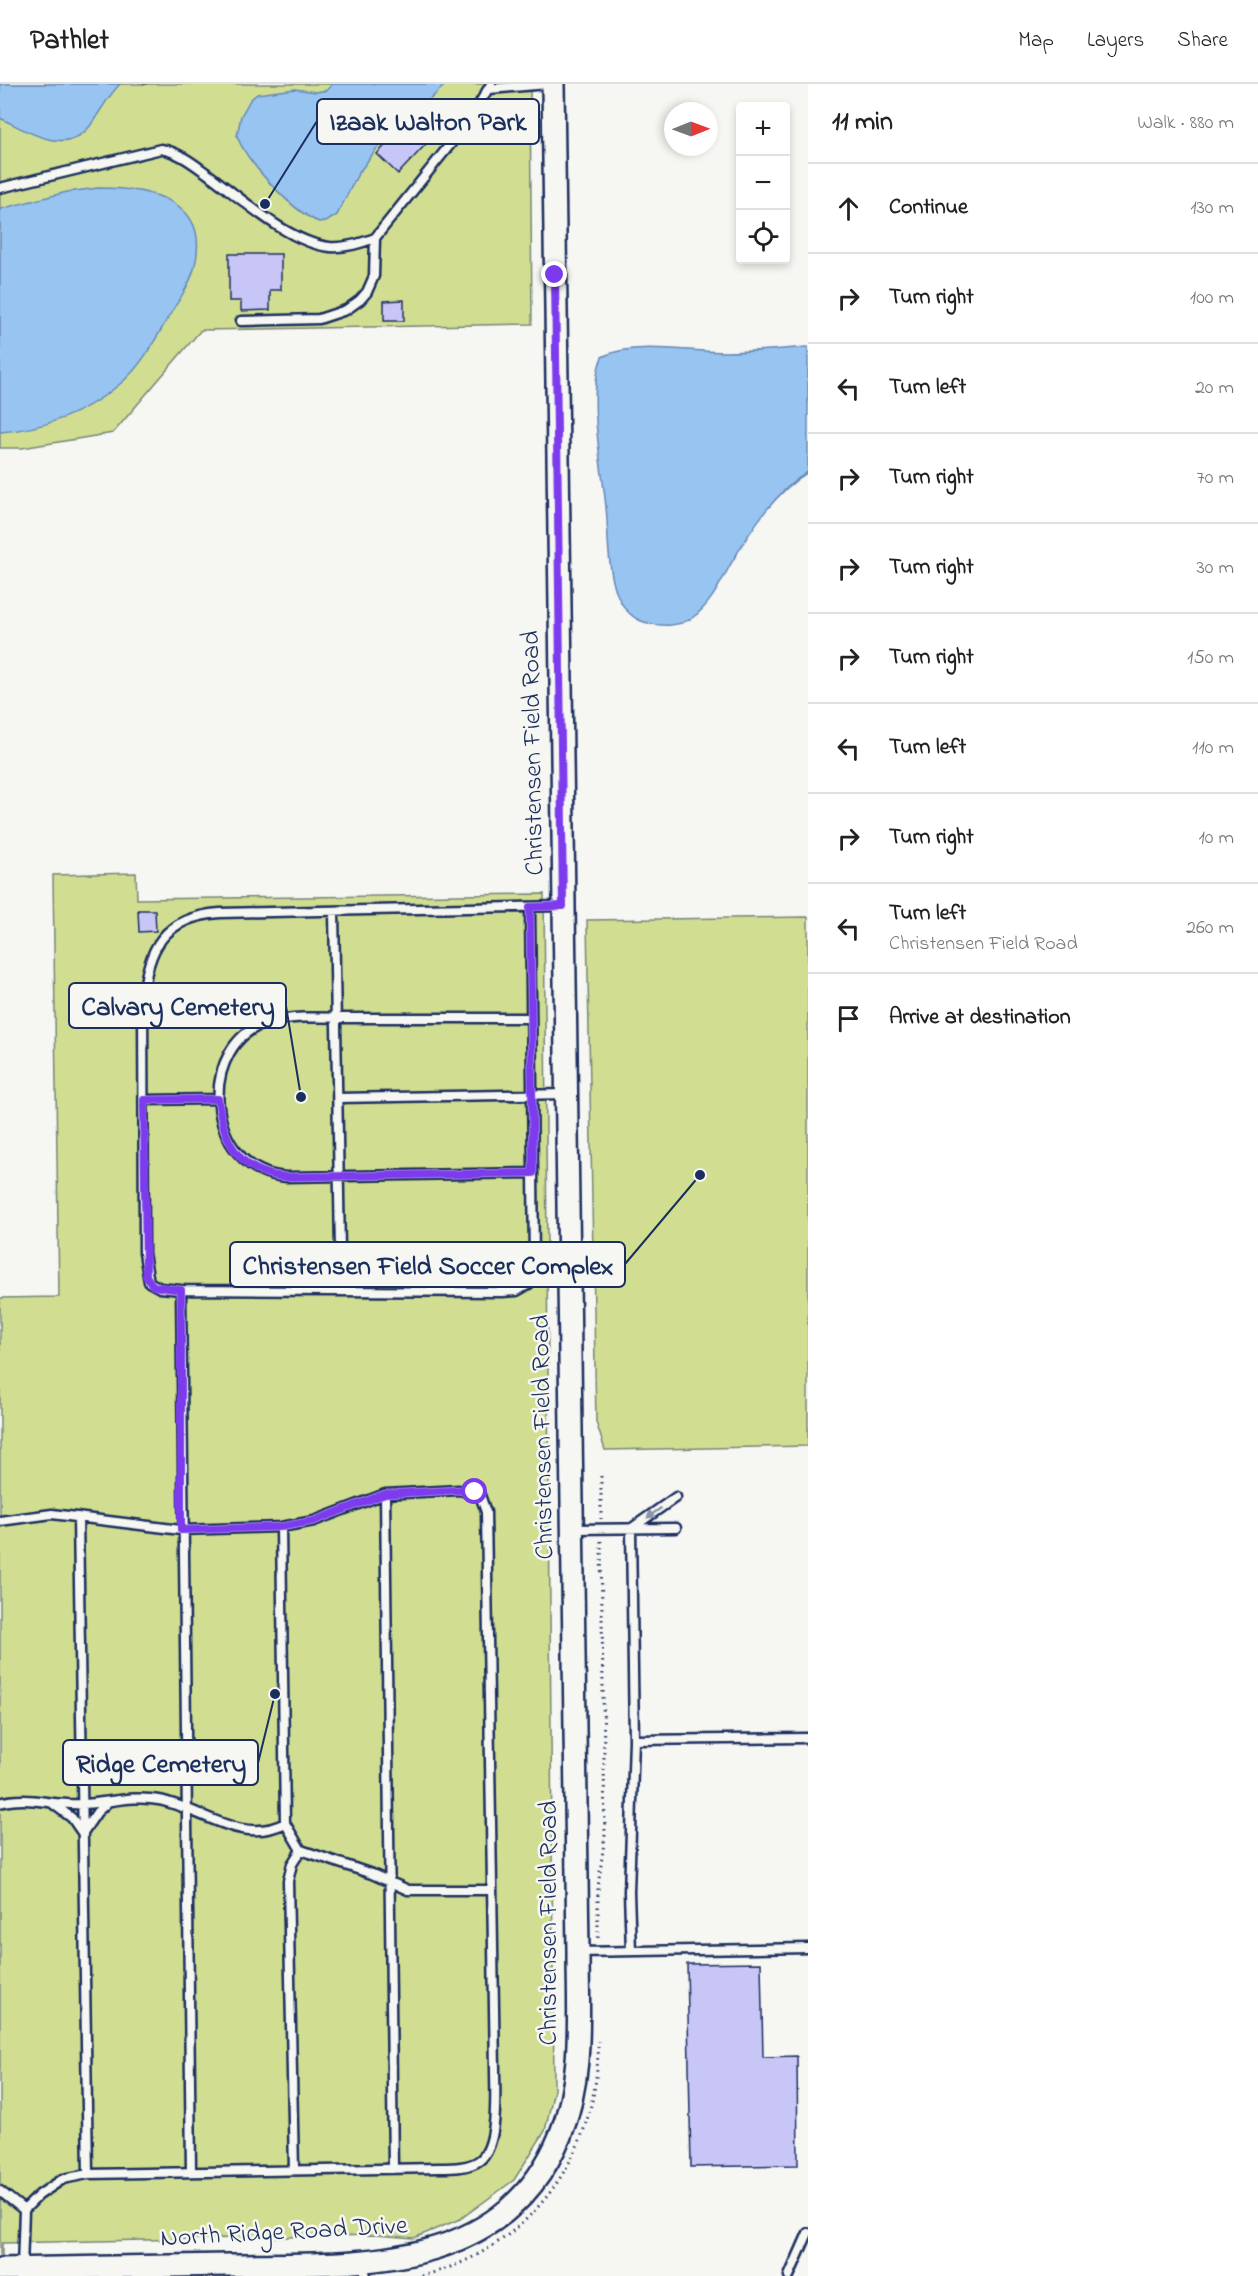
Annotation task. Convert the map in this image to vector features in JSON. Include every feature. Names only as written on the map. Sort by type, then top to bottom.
[{"type":"street","name":"Christensen Field Road","points":[[542,2171],[564,2127],[574,2086],[578,2050],[553,84]]},
{"type":"street","name":"North Ridge Road Drive","points":[[0,2269],[22,2272],[364,2269],[417,2256],[466,2238],[509,2208],[542,2171]]},
{"type":"lane","points":[[241,321],[319,319],[346,310],[360,300],[371,284],[375,238],[469,121],[490,86],[548,84]]},
{"type":"lane","points":[[417,133],[428,122],[452,142]]},
{"type":"lane","points":[[0,188],[161,149],[184,157],[281,227],[307,241],[330,247],[375,238]]},
{"type":"lane","points":[[530,907],[534,1270],[529,1284],[524,1289],[502,1292],[181,1290],[153,1286],[146,1276],[144,985],[151,955],[163,935],[185,921],[214,913],[563,906]]},
{"type":"lane","points":[[334,912],[339,1176],[337,1291]]},
{"type":"lane","points":[[531,1018],[281,1020],[252,1029],[236,1044],[226,1061],[218,1099],[225,1133],[238,1154],[250,1167],[275,1176],[533,1173]]},
{"type":"lane","points":[[338,1098],[565,1094]]},
{"type":"lane","points":[[144,1100],[218,1099]]},
{"type":"lane","points":[[181,1290],[181,1530],[191,2171]]},
{"type":"lane","points":[[0,1521],[52,1514],[181,1530],[280,1527],[314,1521],[385,1494],[459,1490],[475,1492],[485,1503],[495,2104],[493,2128],[487,2152],[481,2160],[466,2166],[88,2174],[63,2179],[39,2195],[24,2210],[22,2272]]},
{"type":"lane","points":[[385,1494],[393,2169]]},
{"type":"lane","points":[[632,1528],[676,1497]]},
{"type":"lane","points":[[78,1517],[88,2174]]},
{"type":"lane","points":[[280,1527],[285,1823],[301,1850],[372,1874],[408,1890],[492,1890]]},
{"type":"lane","points":[[631,1951],[628,1892],[634,1740],[632,1528]]},
{"type":"lane","points":[[572,1529],[676,1528]]},
{"type":"lane","points":[[634,1740],[808,1738]]},
{"type":"lane","points":[[166,1802],[180,1797],[185,1791]]},
{"type":"lane","points":[[0,1803],[21,1799],[82,1804],[139,1797],[166,1802],[248,1830],[266,1831],[285,1823]]},
{"type":"lane","points":[[83,1834],[97,1812],[108,1802]]},
{"type":"lane","points":[[52,1803],[72,1818],[83,1834]]},
{"type":"lane","points":[[294,2170],[288,1881],[292,1864],[301,1850]]},
{"type":"lane","points":[[578,1952],[808,1948]]},
{"type":"lane","points":[[0,2191],[24,2210]]},
{"type":"lane","points":[[789,2276],[808,2233]]},
{"type":"green space","points":[[0,84],[530,84],[532,324],[201,330],[113,433],[22,448],[0,448]]},
{"type":"green space","points":[[136,873],[137,899],[544,894],[554,2090],[545,2131],[514,2180],[460,2219],[414,2238],[376,2235],[2,2243],[2,2276],[0,2276],[0,1298],[59,1297],[53,875]]},
{"type":"green space","points":[[808,917],[808,1446],[605,1450],[596,1422],[587,920]]},
{"type":"water","points":[[0,84],[120,84],[90,126],[80,135],[69,140],[58,141],[34,134],[0,118]]},
{"type":"water","points":[[332,84],[446,84],[420,109],[392,128],[358,174],[337,215],[326,222],[319,222],[308,217],[284,198],[250,159],[237,136],[241,116],[250,100],[257,94],[295,89],[316,92],[327,90]]},
{"type":"water","points":[[98,188],[154,195],[171,201],[184,211],[193,225],[197,242],[195,265],[190,279],[147,353],[135,370],[120,384],[93,403],[64,418],[33,427],[0,432],[0,209],[67,192]]},
{"type":"water","points":[[808,347],[808,472],[785,490],[765,512],[739,549],[715,592],[699,613],[687,621],[669,625],[650,624],[632,615],[623,606],[617,593],[610,563],[606,502],[597,437],[595,393],[597,373],[602,357],[614,352],[645,348],[725,352]]},
{"type":"building","points":[[406,123],[412,129],[413,138],[422,137],[427,143],[398,174],[377,154]]},
{"type":"building","points":[[229,254],[281,254],[281,290],[270,290],[270,310],[241,311],[241,301],[229,301]]},
{"type":"building","points":[[404,300],[404,321],[384,321],[384,301]]},
{"type":"building","points":[[138,910],[155,910],[156,931],[139,932]]},
{"type":"building","points":[[761,1963],[763,2057],[797,2056],[798,2165],[691,2167],[687,1964]]},
{"type":"place","name":"Izaak Walton Park","points":[[265,204]]},
{"type":"place","name":"Calvary Cemetery","points":[[301,1097]]},
{"type":"place","name":"Christensen Field Soccer Complex","points":[[700,1175]]},
{"type":"place","name":"Ridge Cemetery","points":[[275,1694]]},
{"type":"route","points":[[475,1492],[459,1490],[385,1494],[314,1521],[280,1527],[181,1530],[181,1290],[153,1286],[146,1276],[144,1100],[218,1099],[225,1133],[245,1163],[265,1174],[275,1176],[533,1173],[530,907],[563,906],[555,275]]}]
